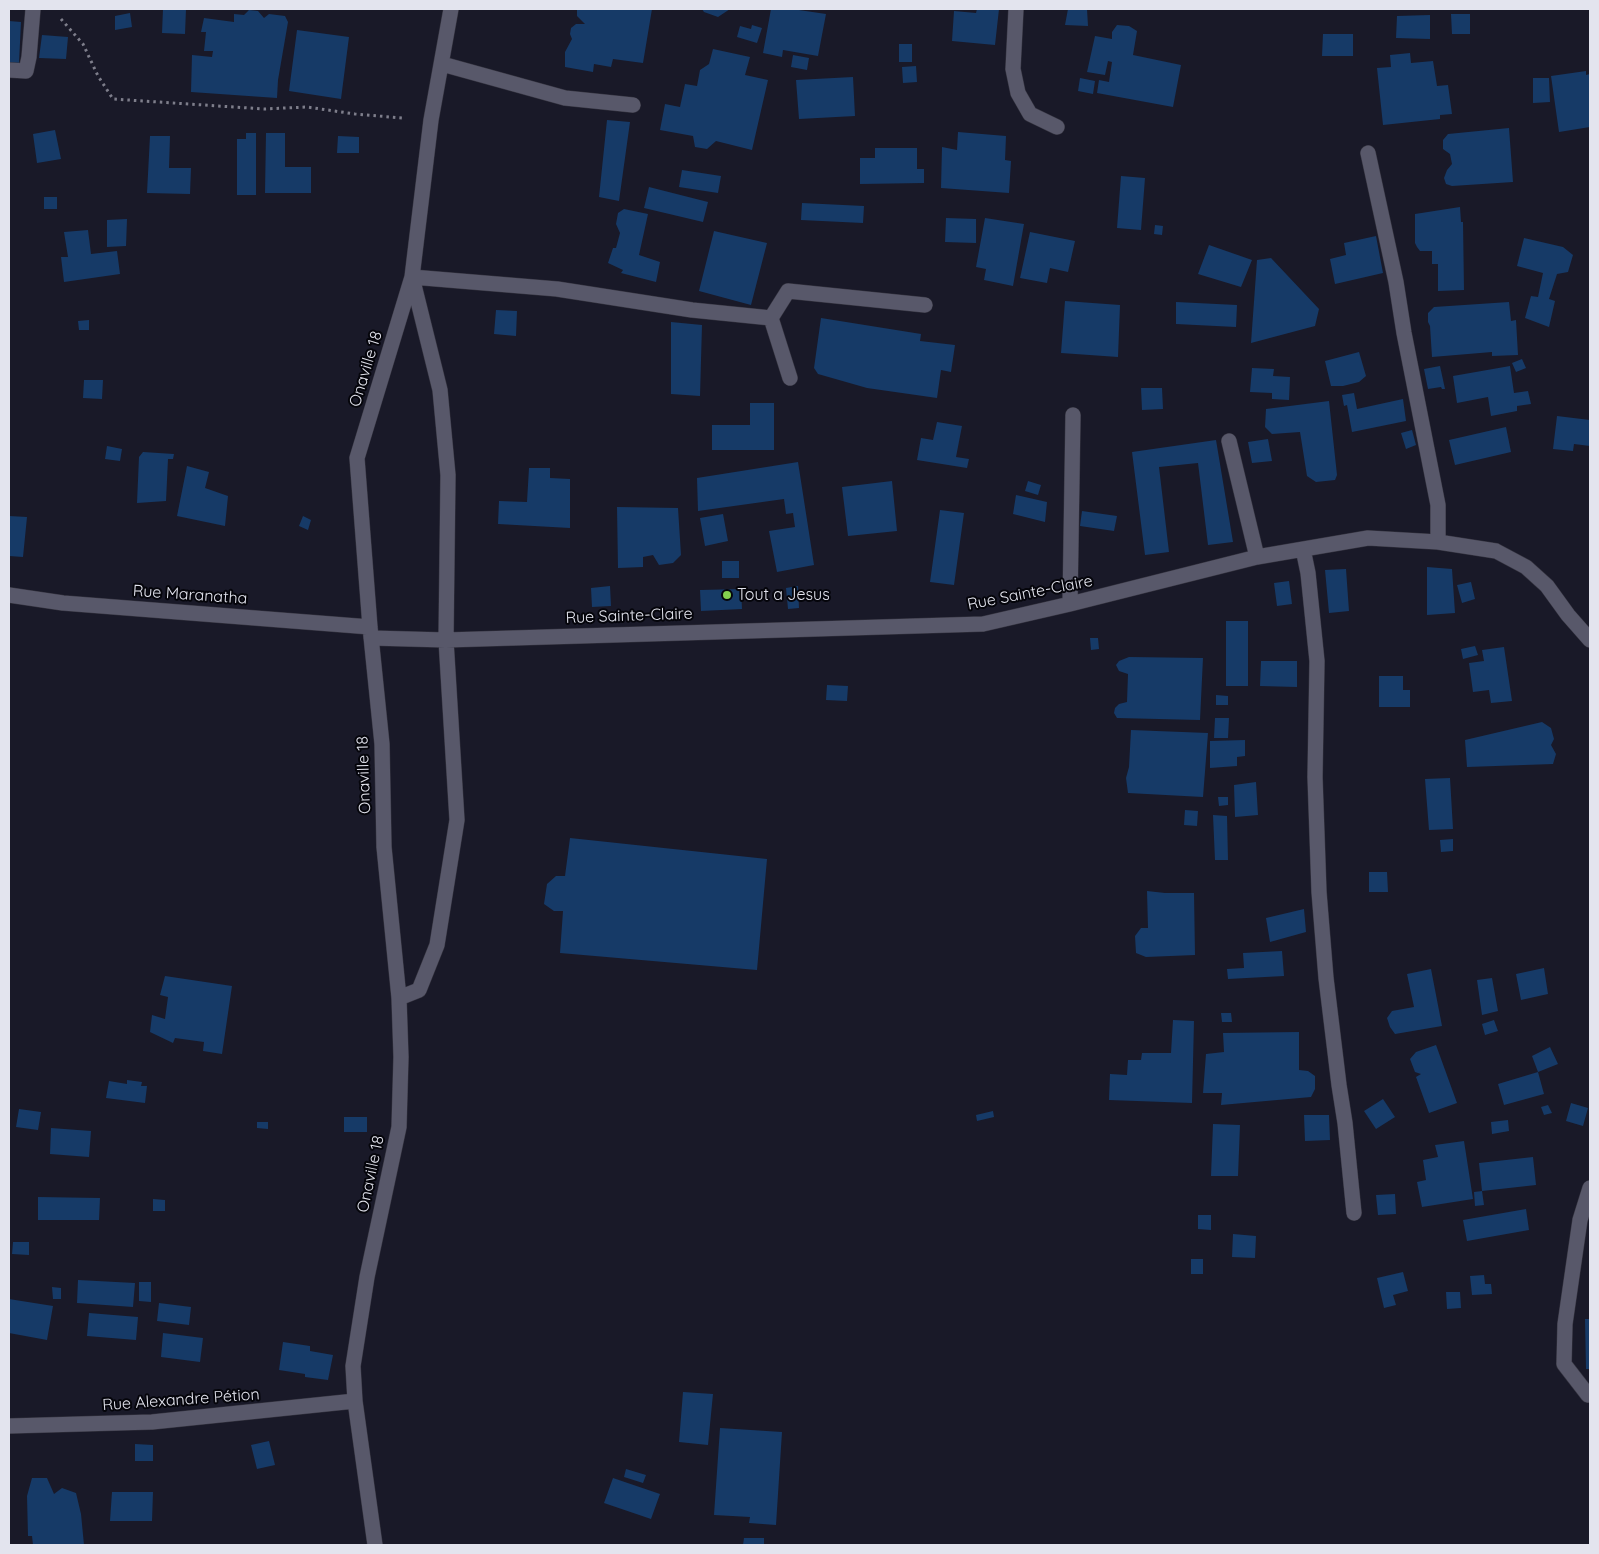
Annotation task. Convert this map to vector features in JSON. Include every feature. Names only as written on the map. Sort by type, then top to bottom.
[{"type":"street","name":"Onaville 18","points":[[375,1545],[355,1401],[354,1366],[367,1277],[399,1127],[401,1057],[399,998],[384,847],[382,744],[370,633],[357,458],[412,277],[431,120],[451,9]]},
{"type":"street","points":[[1016,9],[1013,69],[1018,93],[1030,114],[1056,127]]},
{"type":"street","points":[[9,70],[26,71],[29,57],[32,14]]},
{"type":"street","points":[[442,64],[566,98],[633,105]]},
{"type":"street","points":[[1368,153],[1396,282],[1404,333],[1438,505],[1438,542]]},
{"type":"street","points":[[399,998],[419,990],[437,945],[457,820],[446,640],[448,475],[440,390],[412,277],[557,289],[692,310],[770,318]]},
{"type":"street","points":[[770,318],[788,292],[926,305]]},
{"type":"street","points":[[770,318],[790,378]]},
{"type":"street","points":[[1070,604],[1073,415]]},
{"type":"street","points":[[1229,441],[1257,557]]},
{"type":"street","name":"Rue Sainte-Claire","points":[[370,633],[446,640],[983,624],[1257,557],[1368,538],[1438,542],[1496,551],[1526,567],[1547,586],[1590,640]]},
{"type":"street","points":[[1303,549],[1308,573],[1317,661],[1315,777],[1319,892],[1326,978],[1345,1123],[1354,1213]]},
{"type":"street","name":"Rue Maranatha","points":[[9,595],[62,603],[370,633]]},
{"type":"street","points":[[1588,1395],[1564,1364],[1564,1324],[1580,1220],[1590,1188]]},
{"type":"street","name":"Rue Alexandre Pétion","points":[[9,1426],[152,1422],[355,1401]]},
{"type":"path","points":[[32,14],[61,19],[83,44],[98,76],[113,99],[264,109],[307,107],[355,114],[431,120]]},
{"type":"building","points":[[163,9],[186,9],[185,34],[162,33]]},
{"type":"building","points":[[577,9],[652,9],[643,63],[613,59],[611,67],[594,64],[593,72],[565,67],[565,52],[572,39],[570,34],[571,28],[576,24],[585,24],[577,16]]},
{"type":"building","points":[[702,9],[730,9],[718,17],[704,12]]},
{"type":"building","points":[[771,9],[792,9],[826,14],[818,56],[783,50],[782,57],[763,53]]},
{"type":"building","points":[[977,9],[999,9],[995,45],[952,41],[954,11],[976,13]]},
{"type":"building","points":[[1068,9],[1087,9],[1088,26],[1065,25]]},
{"type":"building","points":[[249,10],[258,11],[264,18],[269,14],[285,16],[288,22],[278,80],[277,98],[191,92],[192,55],[212,57],[213,51],[204,51],[206,32],[201,32],[204,18],[234,22],[234,14],[244,15]]},
{"type":"building","points":[[130,13],[132,27],[115,30],[115,16]]},
{"type":"building","points":[[1451,14],[1470,14],[1470,34],[1452,34]]},
{"type":"building","points":[[1430,15],[1430,39],[1396,38],[1397,16]]},
{"type":"building","points":[[9,21],[21,22],[19,63],[9,63]]},
{"type":"building","points":[[752,25],[762,28],[757,43],[737,37],[740,26],[751,29]]},
{"type":"building","points":[[1117,25],[1129,26],[1137,31],[1133,55],[1181,65],[1173,107],[1097,93],[1099,80],[1109,82],[1112,62],[1108,61],[1105,75],[1087,72],[1095,36],[1112,39],[1112,32]]},
{"type":"building","points":[[297,30],[349,37],[341,99],[289,91]]},
{"type":"building","points":[[1323,34],[1353,34],[1353,56],[1322,56]]},
{"type":"building","points":[[42,35],[68,37],[66,59],[39,58]]},
{"type":"building","points":[[899,44],[912,44],[912,62],[899,62]]},
{"type":"building","points":[[713,49],[750,57],[745,75],[768,80],[752,150],[716,141],[707,149],[695,147],[693,136],[660,130],[665,104],[680,107],[685,84],[697,86],[700,70],[709,64]]},
{"type":"building","points":[[1410,53],[1411,63],[1433,61],[1437,86],[1448,85],[1452,114],[1440,115],[1440,119],[1383,125],[1377,68],[1391,67],[1390,55]]},
{"type":"building","points":[[793,55],[809,58],[807,70],[791,67]]},
{"type":"building","points":[[916,66],[917,82],[903,83],[902,67]]},
{"type":"building","points":[[1586,71],[1586,75],[1590,74],[1590,127],[1559,132],[1551,76]]},
{"type":"building","points":[[853,77],[855,116],[799,119],[796,80]]},
{"type":"building","points":[[1080,78],[1095,81],[1093,94],[1078,91]]},
{"type":"building","points":[[1533,78],[1549,78],[1550,102],[1533,103]]},
{"type":"building","points":[[607,120],[630,122],[619,201],[599,197]]},
{"type":"building","points":[[1509,128],[1513,182],[1452,186],[1446,184],[1444,178],[1452,164],[1450,154],[1443,149],[1443,140],[1448,134]]},
{"type":"building","points":[[55,130],[61,159],[37,163],[33,134]]},
{"type":"building","points":[[958,132],[1006,136],[1005,160],[1011,161],[1009,193],[941,188],[942,147],[957,150]]},
{"type":"building","points":[[246,133],[256,133],[256,195],[237,195],[237,139],[246,139]]},
{"type":"building","points":[[266,133],[285,133],[285,167],[311,167],[311,193],[265,193]]},
{"type":"building","points":[[150,136],[170,136],[169,168],[191,168],[190,194],[147,193]]},
{"type":"building","points":[[338,136],[359,137],[359,153],[337,153]]},
{"type":"building","points":[[875,148],[917,148],[917,169],[924,169],[924,183],[860,184],[860,158],[875,158]]},
{"type":"building","points":[[682,170],[721,176],[718,193],[679,187]]},
{"type":"building","points":[[1121,176],[1145,178],[1141,230],[1117,228]]},
{"type":"building","points":[[649,187],[708,202],[703,222],[644,208]]},
{"type":"building","points":[[44,197],[57,197],[57,209],[44,209]]},
{"type":"building","points":[[802,203],[864,206],[863,223],[801,220]]},
{"type":"building","points":[[1460,207],[1461,222],[1463,222],[1464,290],[1438,291],[1438,264],[1432,264],[1432,251],[1420,251],[1415,243],[1415,214]]},
{"type":"building","points":[[624,209],[648,214],[639,255],[660,262],[656,282],[621,273],[623,270],[608,263],[613,248],[616,248],[620,233],[616,224],[618,213]]},
{"type":"building","points":[[946,218],[976,219],[976,243],[945,242]]},
{"type":"building","points":[[985,218],[1024,224],[1013,286],[984,280],[986,269],[976,267]]},
{"type":"building","points":[[127,219],[126,246],[107,247],[107,220]]},
{"type":"building","points":[[1155,225],[1163,226],[1162,235],[1154,234]]},
{"type":"building","points":[[88,230],[91,254],[117,251],[120,274],[64,282],[61,257],[68,257],[64,232]]},
{"type":"building","points":[[714,231],[767,243],[751,305],[699,291]]},
{"type":"building","points":[[1030,232],[1075,241],[1068,272],[1050,268],[1047,283],[1020,278]]},
{"type":"building","points":[[1376,236],[1383,273],[1335,284],[1330,259],[1346,255],[1344,243]]},
{"type":"building","points":[[1524,238],[1563,247],[1573,255],[1568,272],[1557,274],[1549,299],[1555,301],[1549,327],[1525,318],[1531,296],[1538,297],[1543,273],[1517,266]]},
{"type":"building","points":[[1209,245],[1252,260],[1241,287],[1198,274]]},
{"type":"building","points":[[1271,258],[1319,309],[1315,326],[1251,343],[1257,260]]},
{"type":"building","points":[[1065,301],[1120,305],[1118,357],[1061,353]]},
{"type":"building","points":[[1176,302],[1237,305],[1236,327],[1176,324]]},
{"type":"building","points":[[1509,302],[1511,321],[1516,320],[1518,355],[1492,356],[1492,352],[1432,357],[1428,313],[1434,307]]},
{"type":"building","points":[[496,310],[517,311],[516,336],[494,334]]},
{"type":"building","points":[[821,318],[921,334],[920,341],[955,345],[951,372],[941,370],[937,398],[867,388],[818,374],[814,368]]},
{"type":"building","points":[[89,320],[89,330],[79,330],[78,321]]},
{"type":"building","points":[[671,322],[702,325],[700,396],[671,394]]},
{"type":"building","points":[[1359,352],[1366,376],[1359,382],[1343,386],[1331,386],[1325,361]]},
{"type":"building","points":[[1522,359],[1526,368],[1516,372],[1512,363]]},
{"type":"building","points":[[1440,366],[1445,389],[1441,387],[1428,389],[1424,369]]},
{"type":"building","points":[[1510,366],[1514,393],[1528,391],[1531,404],[1517,406],[1517,411],[1491,416],[1488,397],[1457,403],[1453,376]]},
{"type":"building","points":[[1252,368],[1274,369],[1273,376],[1290,377],[1289,400],[1272,399],[1272,393],[1250,392]]},
{"type":"building","points":[[84,380],[103,380],[102,399],[83,398]]},
{"type":"building","points":[[1141,388],[1162,388],[1163,409],[1142,410]]},
{"type":"building","points":[[1354,393],[1357,409],[1403,399],[1406,421],[1352,432],[1347,405],[1344,406],[1342,395]]},
{"type":"building","points":[[1329,401],[1337,475],[1335,480],[1316,482],[1307,476],[1300,432],[1272,434],[1265,427],[1266,409]]},
{"type":"building","points":[[750,403],[774,403],[774,450],[712,450],[712,425],[750,425]]},
{"type":"building","points":[[1557,416],[1590,420],[1590,446],[1574,444],[1573,451],[1553,449]]},
{"type":"building","points":[[937,422],[962,426],[956,457],[969,459],[967,468],[917,460],[921,438],[933,440]]},
{"type":"building","points":[[1506,427],[1511,452],[1455,465],[1449,440]]},
{"type":"building","points":[[1412,430],[1416,445],[1406,449],[1401,433]]},
{"type":"building","points":[[1268,439],[1272,461],[1252,463],[1248,442]]},
{"type":"building","points":[[1216,440],[1233,542],[1208,545],[1198,463],[1159,467],[1169,552],[1145,555],[1132,452]]},
{"type":"building","points":[[107,446],[122,449],[120,461],[105,459]]},
{"type":"building","points":[[143,452],[174,454],[173,459],[168,459],[166,501],[137,503],[139,457]]},
{"type":"building","points":[[798,462],[814,565],[777,572],[769,531],[795,527],[793,513],[786,514],[784,499],[698,511],[697,478]]},
{"type":"building","points":[[187,466],[209,472],[205,488],[228,496],[225,526],[177,516]]},
{"type":"building","points":[[529,468],[550,468],[550,478],[570,479],[570,528],[498,524],[499,501],[527,502]]},
{"type":"building","points":[[892,481],[897,531],[848,536],[842,487]]},
{"type":"building","points":[[1028,481],[1041,485],[1038,495],[1025,491]]},
{"type":"building","points":[[1016,495],[1047,502],[1045,522],[1013,514]]},
{"type":"building","points":[[617,507],[678,508],[681,555],[673,563],[659,565],[653,555],[643,557],[643,567],[618,568]]},
{"type":"building","points":[[940,510],[964,513],[954,585],[930,582]]},
{"type":"building","points":[[1082,511],[1117,516],[1114,531],[1080,526]]},
{"type":"building","points":[[723,514],[728,541],[705,546],[700,518]]},
{"type":"building","points":[[9,516],[27,517],[23,557],[9,556]]},
{"type":"building","points":[[303,516],[311,520],[308,530],[299,526]]},
{"type":"building","points":[[722,561],[739,561],[739,578],[722,578]]},
{"type":"building","points":[[1427,567],[1452,569],[1455,613],[1427,615]]},
{"type":"building","points":[[1346,569],[1349,611],[1329,613],[1325,570]]},
{"type":"building","points":[[1289,581],[1292,604],[1277,606],[1274,583]]},
{"type":"building","points":[[1471,582],[1475,599],[1462,603],[1457,585]]},
{"type":"building","points":[[610,586],[611,606],[592,607],[591,588]]},
{"type":"building","points":[[798,586],[799,608],[788,609],[786,588]]},
{"type":"building","points":[[741,589],[742,609],[701,611],[700,590]]},
{"type":"building","points":[[1226,621],[1248,621],[1248,686],[1226,686]]},
{"type":"building","points":[[1090,638],[1098,638],[1099,649],[1091,650]]},
{"type":"building","points":[[1475,646],[1478,655],[1463,659],[1461,649]]},
{"type":"building","points":[[1504,647],[1512,701],[1491,703],[1489,690],[1473,692],[1469,663],[1484,661],[1482,650]]},
{"type":"building","points":[[1129,657],[1203,658],[1200,720],[1117,718],[1114,713],[1115,708],[1119,704],[1127,702],[1128,674],[1119,671],[1116,665],[1119,661]]},
{"type":"building","points":[[1261,661],[1297,661],[1297,687],[1260,686]]},
{"type":"building","points":[[1379,676],[1403,676],[1403,690],[1410,690],[1410,707],[1379,707]]},
{"type":"building","points":[[827,685],[848,686],[847,701],[826,700]]},
{"type":"building","points":[[1216,695],[1228,696],[1228,705],[1216,705]]},
{"type":"building","points":[[1215,718],[1229,718],[1228,738],[1214,738]]},
{"type":"building","points":[[1542,722],[1551,728],[1554,739],[1551,745],[1556,754],[1553,764],[1467,767],[1465,740]]},
{"type":"building","points":[[1131,730],[1208,733],[1203,797],[1128,793],[1126,778],[1129,767]]},
{"type":"building","points":[[1245,740],[1245,756],[1237,757],[1237,766],[1210,768],[1210,741]]},
{"type":"building","points":[[1450,778],[1453,829],[1429,830],[1425,779]]},
{"type":"building","points":[[1256,782],[1258,815],[1235,817],[1234,785]]},
{"type":"building","points":[[1218,797],[1228,797],[1228,805],[1219,806]]},
{"type":"building","points":[[1185,810],[1198,811],[1197,826],[1184,825]]},
{"type":"building","points":[[1213,815],[1227,816],[1228,860],[1215,860]]},
{"type":"building","points":[[570,838],[767,859],[757,970],[560,953],[563,911],[554,911],[544,904],[547,884],[556,876],[565,876]]},
{"type":"building","points":[[1453,839],[1453,851],[1441,852],[1440,840]]},
{"type":"building","points":[[1369,872],[1387,872],[1388,892],[1369,892]]},
{"type":"building","points":[[1147,891],[1194,893],[1195,955],[1146,957],[1136,953],[1135,936],[1141,928],[1148,928]]},
{"type":"building","points":[[1304,909],[1306,932],[1270,942],[1266,918]]},
{"type":"building","points":[[1282,951],[1284,976],[1228,979],[1227,969],[1244,968],[1243,953]]},
{"type":"building","points":[[1544,968],[1548,994],[1521,1000],[1516,974]]},
{"type":"building","points":[[1431,969],[1442,1026],[1395,1034],[1387,1018],[1392,1011],[1414,1007],[1407,974]]},
{"type":"building","points":[[165,976],[232,986],[222,1054],[203,1051],[204,1042],[175,1038],[173,1043],[150,1032],[152,1015],[165,1019],[168,997],[160,995]]},
{"type":"building","points":[[1492,978],[1498,1011],[1482,1015],[1477,980]]},
{"type":"building","points":[[1221,1013],[1231,1013],[1232,1022],[1222,1022]]},
{"type":"building","points":[[1173,1020],[1194,1021],[1192,1103],[1109,1100],[1110,1074],[1127,1075],[1128,1060],[1141,1060],[1142,1053],[1171,1053]]},
{"type":"building","points":[[1494,1020],[1498,1031],[1485,1035],[1482,1024]]},
{"type":"building","points":[[1299,1032],[1299,1070],[1308,1071],[1315,1076],[1315,1089],[1311,1097],[1221,1105],[1222,1093],[1203,1093],[1206,1054],[1224,1052],[1223,1033]]},
{"type":"building","points":[[1436,1045],[1457,1103],[1429,1113],[1416,1077],[1421,1074],[1415,1072],[1410,1059],[1416,1052]]},
{"type":"building","points":[[1550,1047],[1558,1064],[1538,1072],[1532,1056]]},
{"type":"building","points":[[1538,1072],[1544,1094],[1504,1105],[1498,1084]]},
{"type":"building","points":[[127,1080],[142,1082],[141,1086],[147,1086],[145,1103],[106,1098],[109,1081],[127,1084]]},
{"type":"building","points":[[1383,1099],[1395,1117],[1376,1129],[1364,1111]]},
{"type":"building","points":[[1571,1103],[1588,1108],[1583,1126],[1566,1121]]},
{"type":"building","points":[[1548,1105],[1552,1113],[1544,1115],[1541,1107]]},
{"type":"building","points":[[19,1109],[41,1112],[38,1130],[16,1127]]},
{"type":"building","points":[[993,1111],[994,1117],[977,1121],[976,1115]]},
{"type":"building","points":[[1304,1115],[1329,1115],[1330,1140],[1305,1141]]},
{"type":"building","points":[[344,1117],[367,1117],[367,1132],[344,1132]]},
{"type":"building","points":[[1508,1120],[1509,1131],[1492,1134],[1491,1122]]},
{"type":"building","points":[[257,1122],[268,1122],[268,1129],[257,1128]]},
{"type":"building","points":[[1213,1124],[1240,1125],[1238,1176],[1211,1176]]},
{"type":"building","points":[[51,1128],[91,1131],[89,1157],[50,1154]]},
{"type":"building","points":[[1464,1141],[1473,1199],[1422,1207],[1417,1182],[1426,1180],[1423,1160],[1438,1157],[1435,1145]]},
{"type":"building","points":[[1533,1157],[1536,1185],[1482,1191],[1479,1163]]},
{"type":"building","points":[[1482,1191],[1484,1205],[1475,1206],[1474,1192]]},
{"type":"building","points":[[1395,1194],[1396,1214],[1378,1215],[1376,1195]]},
{"type":"building","points":[[38,1197],[100,1198],[99,1220],[38,1220]]},
{"type":"building","points":[[153,1199],[165,1200],[165,1211],[153,1211]]},
{"type":"building","points":[[1526,1209],[1529,1230],[1467,1241],[1463,1220]]},
{"type":"building","points":[[1198,1215],[1211,1215],[1211,1230],[1198,1229]]},
{"type":"building","points":[[1233,1234],[1256,1236],[1255,1258],[1232,1257]]},
{"type":"building","points":[[13,1242],[29,1242],[29,1255],[12,1254]]},
{"type":"building","points":[[1191,1259],[1203,1259],[1203,1274],[1191,1274]]},
{"type":"building","points":[[1403,1272],[1408,1291],[1393,1295],[1396,1305],[1384,1308],[1377,1278]]},
{"type":"building","points":[[1484,1275],[1485,1284],[1491,1284],[1492,1294],[1472,1295],[1470,1276]]},
{"type":"building","points":[[78,1280],[135,1283],[133,1307],[77,1303]]},
{"type":"building","points":[[139,1282],[151,1282],[151,1302],[139,1301]]},
{"type":"building","points":[[52,1287],[61,1288],[61,1299],[53,1299]]},
{"type":"building","points":[[1446,1292],[1460,1292],[1461,1308],[1447,1309]]},
{"type":"building","points":[[9,1299],[53,1306],[47,1340],[9,1333]]},
{"type":"building","points":[[159,1303],[191,1307],[189,1325],[157,1321]]},
{"type":"building","points":[[89,1313],[138,1317],[136,1340],[87,1336]]},
{"type":"building","points":[[1585,1319],[1590,1319],[1590,1369],[1586,1369]]},
{"type":"building","points":[[163,1333],[203,1338],[200,1362],[161,1357]]},
{"type":"building","points":[[283,1342],[310,1346],[310,1351],[333,1355],[328,1380],[305,1377],[305,1374],[279,1370]]},
{"type":"building","points":[[683,1392],[713,1394],[708,1445],[679,1442]]},
{"type":"building","points":[[720,1428],[782,1432],[776,1525],[749,1523],[750,1517],[714,1515]]},
{"type":"building","points":[[269,1441],[275,1465],[257,1469],[251,1445]]},
{"type":"building","points":[[135,1444],[153,1445],[153,1461],[135,1461]]},
{"type":"building","points":[[626,1469],[646,1475],[643,1483],[624,1477]]},
{"type":"building","points":[[32,1478],[47,1478],[54,1494],[62,1488],[76,1493],[81,1514],[84,1545],[33,1545],[32,1536],[28,1536],[27,1496]]},
{"type":"building","points":[[613,1478],[660,1494],[651,1519],[604,1503]]},
{"type":"building","points":[[112,1492],[153,1492],[152,1521],[110,1521]]},
{"type":"building","points":[[744,1538],[764,1538],[764,1545],[743,1545]]},
{"type":"place","name":"Tout a Jesus","points":[[727,595]]}]
